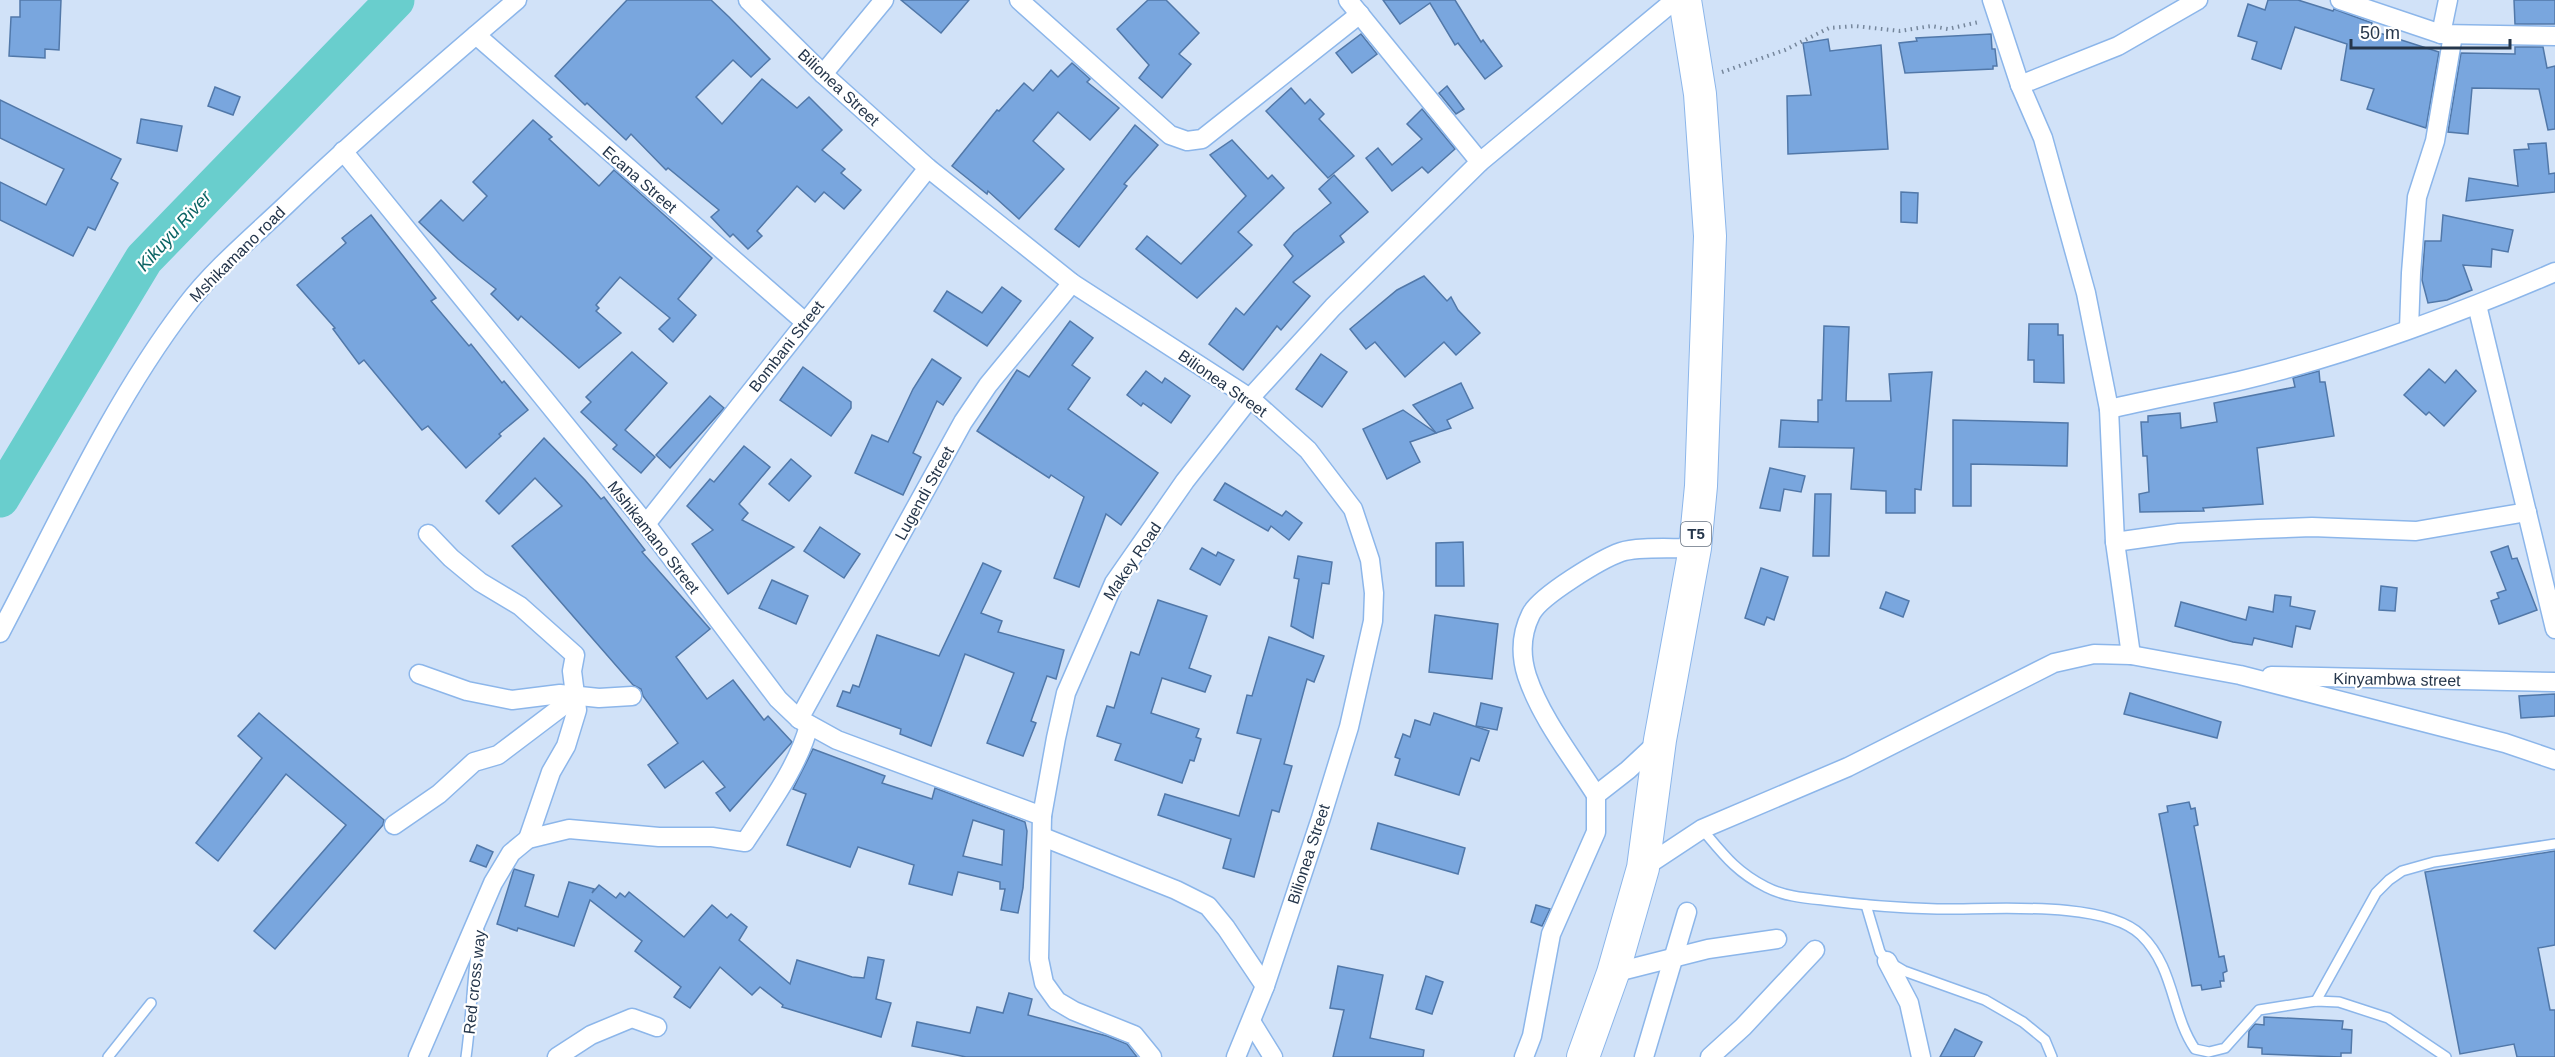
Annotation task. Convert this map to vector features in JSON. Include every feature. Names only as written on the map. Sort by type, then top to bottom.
[{"type":"highway","name":"T5","points":[[1583,1057],[1612,973],[1643,868],[1660,740],[1695,548],[1701,486],[1710,236],[1698,80],[1685,0]]},
{"type":"street","name":"Mshikamano road","points":[[0,633],[106,431],[141,371],[186,306],[225,263],[343,151],[517,0]]},
{"type":"street","name":"Bilionea Street","points":[[748,0],[823,74],[928,168],[1072,283],[1250,398],[1308,450],[1353,509],[1370,560],[1374,593],[1373,621],[1349,727],[1265,986],[1252,1023],[1236,1057]]},
{"type":"street","points":[[823,74],[884,0]]},
{"type":"street","points":[[1019,0],[1170,135],[1187,141],[1202,139],[1360,14]]},
{"type":"street","points":[[1348,0],[1480,162]]},
{"type":"street","name":"Makey Road","points":[[1152,1057],[1134,1035],[1074,1011],[1057,1001],[1044,983],[1039,959],[1042,816],[1066,693],[1114,583],[1185,481],[1250,398],[1333,307],[1480,162],[1675,0]]},
{"type":"street","points":[[1992,0],[2020,85],[2043,138],[2080,270],[2109,409],[2115,542],[2131,655]]},
{"type":"street","points":[[2020,85],[2118,46],[2198,0]]},
{"type":"street","points":[[2340,0],[2447,34],[2555,36]]},
{"type":"street","points":[[2409,329],[2417,197],[2435,141],[2447,34],[2448,0]]},
{"type":"street","name":"Ecana Street","points":[[476,35],[805,322]]},
{"type":"street","name":"Mshikamano Street","points":[[343,151],[646,525],[778,699],[804,722],[837,740],[1042,816]]},
{"type":"street","name":"Bombani Street","points":[[646,525],[928,168]]},
{"type":"street","points":[[2109,409],[2240,381],[2336,354],[2476,305],[2555,272]]},
{"type":"street","name":"Lugendi Street","points":[[528,839],[569,829],[659,837],[712,837],[745,842],[782,783],[807,735],[804,722],[963,422],[988,385],[1072,283]]},
{"type":"street","points":[[2476,305],[2554,622]]},
{"type":"street","points":[[2115,542],[2179,533],[2312,527],[2416,531],[2527,512]]},
{"type":"street","points":[[418,1057],[493,883],[511,854],[528,839],[551,772],[566,746],[577,710],[572,671],[574,656],[520,606],[480,582],[451,558],[428,534]]},
{"type":"street","points":[[1524,1057],[1532,1036],[1551,934],[1596,832],[1596,795],[1544,712],[1527,675],[1521,642],[1532,612],[1558,589],[1596,564],[1623,551],[1695,548]]},
{"type":"street","points":[[1643,868],[1702,830],[1848,767],[2054,663],[2094,654],[2131,655],[2240,675],[2505,743],[2555,760]]},
{"type":"street","points":[[419,674],[467,691],[512,700],[560,694],[632,696]]},
{"type":"street","name":"Kinyambwa street","points":[[2240,675],[2555,682]]},
{"type":"street","points":[[394,825],[439,795],[474,762],[498,755],[576,696]]},
{"type":"street","points":[[1596,795],[1628,770],[1660,740]]},
{"type":"street","points":[[1043,837],[1176,890],[1208,906],[1226,928],[1265,986]]},
{"type":"street","points":[[1644,1057],[1687,912]]},
{"type":"street","points":[[1612,973],[1674,957],[1777,939]]},
{"type":"street","points":[[1710,1057],[1743,1027],[1815,950]]},
{"type":"street","points":[[1887,961],[1909,1003],[1921,1057]]},
{"type":"street","points":[[557,1057],[591,1035],[632,1018],[657,1027]]},
{"type":"street","points":[[1252,1023],[1273,1057]]},
{"type":"lane","points":[[1702,830],[1734,867],[1767,888],[1793,896],[1866,905],[1935,909],[2053,909],[2112,917],[2140,934],[2160,958],[2173,990],[2185,1034],[2195,1049],[2209,1052],[2225,1048],[2259,1010],[2316,1001],[2339,1002],[2388,1018],[2446,1057]]},
{"type":"lane","points":[[2316,1001],[2376,893],[2402,871],[2434,862],[2555,844]]},
{"type":"lane","points":[[1866,905],[1880,952],[1887,961],[1904,971],[1985,1000],[2022,1022],[2045,1040],[2052,1057]]},
{"type":"lane","name":"Red cross way","points":[[466,1057],[473,966],[484,908]]},
{"type":"lane","points":[[108,1057],[152,1003]]},
{"type":"path","points":[[1698,80],[1785,51],[1829,28],[1855,26],[1900,31],[1931,26],[1948,29],[1998,19]]},
{"type":"building","points":[[20,0],[61,0],[59,50],[45,49],[45,58],[9,56],[11,17],[20,17]]},
{"type":"building","points":[[627,0],[711,0],[770,59],[751,77],[733,60],[696,97],[722,124],[762,79],[797,108],[809,97],[842,130],[822,150],[845,169],[841,173],[861,190],[844,209],[824,192],[815,202],[797,186],[757,231],[762,236],[748,249],[733,234],[730,237],[711,217],[719,210],[668,168],[666,170],[631,134],[626,140],[555,76]]},
{"type":"building","points":[[901,0],[969,0],[941,33]]},
{"type":"building","points":[[1148,0],[1166,0],[1199,33],[1179,54],[1191,64],[1162,98],[1139,78],[1149,65],[1117,29]]},
{"type":"building","points":[[1383,0],[1455,0],[1481,42],[1483,40],[1502,66],[1485,79],[1458,43],[1455,45],[1430,3],[1400,24]]},
{"type":"building","points":[[2268,0],[2298,0],[2333,11],[2334,9],[2372,23],[2370,30],[2439,52],[2426,128],[2367,109],[2374,89],[2341,80],[2347,44],[2295,27],[2281,69],[2252,59],[2257,42],[2238,36],[2248,4],[2265,10]]},
{"type":"building","points":[[2514,0],[2555,0],[2555,24],[2515,24]]},
{"type":"building","points":[[1361,34],[1377,54],[1352,73],[1336,53]]},
{"type":"building","points":[[1991,34],[1997,66],[1993,66],[1993,69],[1905,73],[1899,43],[1917,41],[1916,38]]},
{"type":"building","points":[[1828,39],[1830,51],[1881,45],[1888,149],[1788,154],[1787,96],[1811,95],[1803,43]]},
{"type":"building","points":[[2515,47],[2543,47],[2547,68],[2555,66],[2555,129],[2548,130],[2539,89],[2472,88],[2468,134],[2448,132],[2461,53],[2515,54]]},
{"type":"building","points":[[1072,63],[1090,79],[1087,82],[1119,108],[1090,140],[1058,112],[1033,141],[1064,169],[1019,219],[988,191],[987,194],[952,166],[997,110],[999,111],[1024,83],[1033,91],[1051,70],[1058,77]]},
{"type":"building","points":[[1447,86],[1464,109],[1456,114],[1439,93]]},
{"type":"building","points":[[215,87],[240,97],[233,115],[208,106]]},
{"type":"building","points":[[1291,88],[1305,104],[1310,99],[1324,114],[1319,119],[1354,156],[1328,178],[1266,111]]},
{"type":"building","points":[[0,100],[121,159],[111,179],[118,183],[95,230],[88,227],[73,256],[0,220],[0,182],[46,205],[64,169],[0,138]]},
{"type":"building","points":[[1422,109],[1455,149],[1428,173],[1422,167],[1392,191],[1366,158],[1378,148],[1392,165],[1422,139],[1407,124]]},
{"type":"building","points":[[141,119],[182,126],[177,151],[137,143]]},
{"type":"building","points":[[533,120],[552,137],[549,139],[599,186],[614,170],[712,258],[678,299],[696,315],[673,342],[659,329],[670,318],[620,277],[596,305],[599,308],[596,311],[621,333],[579,368],[521,316],[518,320],[491,294],[496,289],[458,259],[419,222],[441,200],[463,221],[487,196],[473,182]]},
{"type":"building","points":[[1135,125],[1158,145],[1124,184],[1127,186],[1079,247],[1055,229]]},
{"type":"building","points":[[1232,140],[1268,179],[1272,175],[1284,188],[1238,232],[1252,245],[1197,298],[1136,249],[1147,236],[1181,264],[1246,196],[1210,155]]},
{"type":"building","points":[[2546,143],[2549,174],[2555,173],[2555,192],[2466,201],[2469,178],[2518,186],[2514,150],[2529,149],[2528,144]]},
{"type":"building","points":[[1334,175],[1368,212],[1340,236],[1344,242],[1293,282],[1310,296],[1281,330],[1277,326],[1243,370],[1209,344],[1236,308],[1244,315],[1293,256],[1284,245],[1294,233],[1331,203],[1319,189]]},
{"type":"building","points":[[1901,192],[1918,193],[1917,223],[1901,222]]},
{"type":"building","points":[[371,215],[436,298],[431,301],[528,410],[499,434],[501,436],[466,468],[428,426],[422,430],[364,360],[359,364],[333,329],[335,328],[297,285],[346,243],[342,238]]},
{"type":"building","points":[[2443,215],[2513,230],[2508,252],[2492,249],[2491,267],[2463,265],[2472,290],[2447,300],[2428,303],[2422,280],[2425,241],[2441,241]]},
{"type":"building","points":[[1424,276],[1447,301],[1451,297],[1458,310],[1480,333],[1456,355],[1444,342],[1405,377],[1375,342],[1366,349],[1350,329],[1397,290]]},
{"type":"building","points":[[1002,287],[1021,301],[987,346],[934,311],[947,291],[982,313]]},
{"type":"building","points":[[1070,321],[1093,338],[1072,365],[1090,378],[1068,409],[1158,473],[1121,525],[1106,514],[1079,587],[1054,578],[1084,497],[1051,475],[1049,478],[977,431],[1017,370],[1029,377]]},
{"type":"building","points":[[2029,324],[2058,324],[2058,335],[2063,335],[2064,383],[2034,382],[2034,360],[2028,360]]},
{"type":"building","points":[[1824,326],[1849,327],[1846,401],[1891,401],[1889,374],[1932,372],[1921,490],[1915,489],[1915,513],[1886,513],[1886,491],[1851,489],[1854,448],[1779,447],[1781,420],[1818,422],[1818,400],[1822,400]]},
{"type":"building","points":[[632,352],[667,383],[625,430],[655,457],[641,473],[613,449],[617,445],[581,412],[591,402],[586,397]]},
{"type":"building","points":[[1321,354],[1347,372],[1322,407],[1296,389]]},
{"type":"building","points":[[932,359],[961,378],[943,405],[937,401],[913,453],[921,457],[903,495],[855,473],[872,435],[888,442],[913,389]]},
{"type":"building","points":[[803,367],[851,402],[851,408],[831,436],[780,400]]},
{"type":"building","points":[[2429,369],[2445,383],[2456,370],[2476,391],[2444,426],[2429,412],[2426,415],[2404,395]]},
{"type":"building","points":[[1146,371],[1162,383],[1165,378],[1190,396],[1171,423],[1143,403],[1141,406],[1127,395]]},
{"type":"building","points":[[2319,371],[2320,382],[2325,382],[2334,436],[2257,448],[2263,504],[2203,508],[2204,511],[2140,512],[2139,494],[2149,492],[2147,456],[2143,456],[2141,422],[2148,422],[2148,416],[2180,413],[2181,428],[2217,422],[2214,403],[2295,387],[2293,378]]},
{"type":"building","points":[[1461,383],[1473,408],[1447,420],[1451,428],[1436,433],[1413,405]]},
{"type":"building","points":[[710,396],[724,408],[670,468],[656,455]]},
{"type":"building","points":[[1403,410],[1436,433],[1410,442],[1420,462],[1387,479],[1363,429]]},
{"type":"building","points":[[1953,420],[2068,423],[2067,466],[1971,464],[1971,506],[1953,506]]},
{"type":"building","points":[[544,438],[601,499],[604,497],[645,550],[642,552],[710,629],[676,657],[707,699],[733,680],[764,720],[768,716],[792,742],[730,811],[716,793],[725,787],[703,761],[665,788],[648,765],[678,743],[643,696],[641,689],[633,685],[512,546],[562,506],[535,478],[499,514],[486,501]]},
{"type":"building","points":[[744,446],[770,467],[739,504],[748,513],[742,520],[794,547],[728,594],[692,544],[713,530],[687,506],[710,479],[714,482]]},
{"type":"building","points":[[791,459],[811,476],[789,501],[769,484]]},
{"type":"building","points":[[1770,468],[1805,476],[1801,492],[1784,489],[1780,511],[1760,508]]},
{"type":"building","points":[[1225,483],[1282,516],[1286,511],[1302,523],[1289,540],[1271,526],[1268,531],[1214,500]]},
{"type":"building","points":[[1815,494],[1831,494],[1829,556],[1813,556]]},
{"type":"building","points":[[820,527],[860,554],[844,578],[804,551]]},
{"type":"building","points":[[1463,542],[1464,586],[1436,586],[1436,543]]},
{"type":"building","points":[[2508,546],[2512,559],[2517,558],[2537,610],[2499,624],[2491,601],[2499,598],[2497,593],[2506,590],[2491,552]]},
{"type":"building","points":[[1202,548],[1216,556],[1218,552],[1234,560],[1220,585],[1190,569]]},
{"type":"building","points":[[1298,556],[1332,562],[1329,584],[1322,583],[1313,638],[1291,626],[1299,579],[1294,578]]},
{"type":"building","points":[[983,563],[1001,571],[981,613],[1002,621],[998,632],[1064,650],[1056,679],[1047,676],[1031,721],[1036,723],[1023,756],[987,743],[1014,673],[965,654],[931,746],[900,734],[901,729],[837,706],[843,691],[850,693],[853,685],[859,687],[877,635],[939,656]]},
{"type":"building","points":[[1761,568],[1788,577],[1774,620],[1767,617],[1764,625],[1745,618]]},
{"type":"building","points":[[772,580],[808,596],[796,624],[759,608]]},
{"type":"building","points":[[2381,586],[2397,588],[2395,611],[2379,610]]},
{"type":"building","points":[[1886,592],[1909,601],[1903,617],[1880,608]]},
{"type":"building","points":[[2275,595],[2291,597],[2290,606],[2315,611],[2310,629],[2296,626],[2292,647],[2254,638],[2252,645],[2233,642],[2175,626],[2181,602],[2246,620],[2249,607],[2273,612]]},
{"type":"building","points":[[1158,600],[1207,616],[1189,668],[1211,676],[1205,692],[1162,678],[1151,713],[1199,729],[1196,737],[1201,739],[1194,761],[1190,760],[1182,783],[1115,760],[1121,744],[1097,736],[1107,706],[1114,708],[1131,652],[1139,655]]},
{"type":"building","points":[[1435,615],[1498,624],[1492,679],[1429,672]]},
{"type":"building","points":[[1269,637],[1324,656],[1314,682],[1307,679],[1284,764],[1292,766],[1279,812],[1272,810],[1254,877],[1223,868],[1231,839],[1158,815],[1165,794],[1239,816],[1261,739],[1237,733],[1247,695],[1252,696]]},
{"type":"building","points":[[2130,693],[2221,722],[2217,738],[2124,714]]},
{"type":"building","points":[[2555,694],[2555,716],[2521,718],[2519,696]]},
{"type":"building","points":[[1481,703],[1502,708],[1497,730],[1476,726]]},
{"type":"building","points":[[259,713],[384,820],[383,825],[275,949],[254,931],[346,825],[286,774],[218,861],[196,843],[262,758],[238,736]]},
{"type":"building","points":[[1434,713],[1489,731],[1479,761],[1471,758],[1459,795],[1395,775],[1400,759],[1395,757],[1403,734],[1410,737],[1415,720],[1430,725]]},
{"type":"building","points":[[813,749],[885,776],[882,783],[932,799],[935,788],[1025,822],[1027,831],[1023,888],[1018,913],[1001,910],[1005,889],[1000,889],[1000,882],[958,872],[952,895],[909,884],[914,865],[858,847],[850,867],[787,845],[806,794],[793,789]],"holes":[[[973,820],[1004,830],[1002,865],[963,856]]]},
{"type":"building","points":[[2189,802],[2191,809],[2195,808],[2198,825],[2194,826],[2219,957],[2224,956],[2227,971],[2223,973],[2224,981],[2220,981],[2221,987],[2202,990],[2201,985],[2192,986],[2159,814],[2168,812],[2167,806]]},
{"type":"building","points":[[1378,823],[1465,848],[1458,874],[1371,849]]},
{"type":"building","points":[[477,845],[493,852],[486,867],[470,861]]},
{"type":"building","points":[[2555,851],[2555,945],[2538,948],[2550,1010],[2555,1010],[2555,1057],[2517,1057],[2514,1044],[2460,1054],[2425,872]]},
{"type":"building","points":[[514,869],[534,875],[525,906],[558,917],[569,882],[594,889],[592,893],[599,885],[616,898],[620,893],[625,897],[629,892],[684,937],[712,905],[727,918],[731,914],[747,927],[739,940],[790,984],[797,960],[852,977],[864,978],[868,957],[884,960],[876,999],[891,1003],[881,1037],[782,1007],[783,1005],[760,987],[752,995],[720,967],[690,1008],[674,997],[681,987],[635,951],[642,941],[590,900],[574,946],[518,928],[517,931],[497,924]]},
{"type":"building","points":[[1536,905],[1550,909],[1542,926],[1531,922]]},
{"type":"building","points":[[1338,966],[1383,975],[1370,1038],[1424,1050],[1423,1057],[1333,1057],[1344,1010],[1330,1008]]},
{"type":"building","points":[[1426,976],[1443,982],[1432,1014],[1416,1009]]},
{"type":"building","points":[[1009,993],[1032,999],[1028,1015],[1107,1036],[1127,1044],[1137,1057],[966,1057],[912,1046],[917,1022],[970,1033],[977,1007],[1003,1013]]},
{"type":"building","points":[[2264,1017],[2343,1021],[2342,1029],[2352,1030],[2351,1053],[2341,1053],[2341,1057],[2262,1054],[2262,1048],[2248,1047],[2249,1031],[2255,1024],[2264,1025]]},
{"type":"building","points":[[1955,1029],[1982,1042],[1974,1057],[1940,1057]]},
{"type":"waterway","name":"Kikuyu River","points":[[0,498],[144,259],[395,0]]}]
